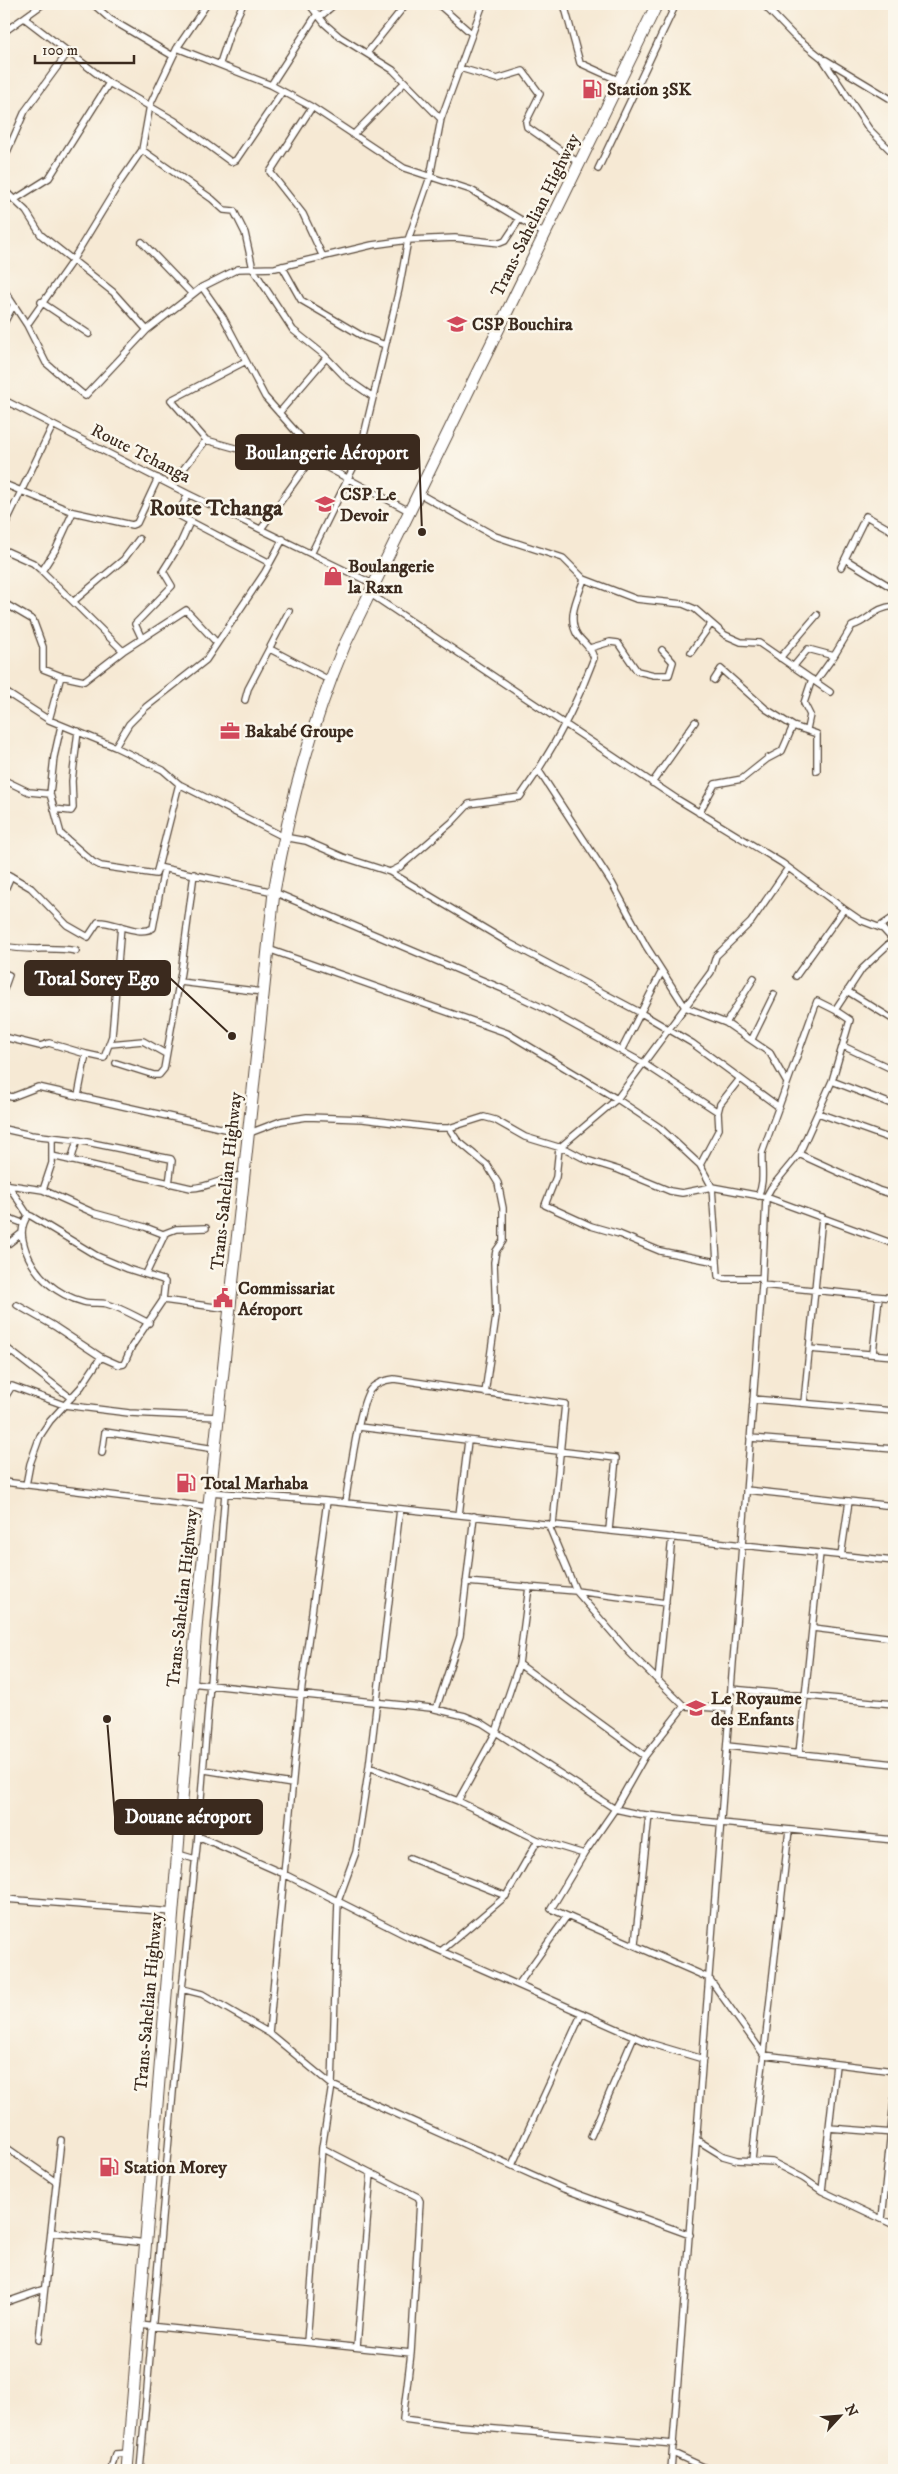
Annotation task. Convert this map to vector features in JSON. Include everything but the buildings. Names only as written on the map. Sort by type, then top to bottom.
[{"type":"highway","name":"Trans-Sahelian Highway","points":[[128,2470],[191,1683],[247,1134],[253,1101],[274,892],[284,837],[299,772],[329,680],[371,588],[657,4]]},
{"type":"street","points":[[4,31],[43,4]]},
{"type":"street","points":[[94,4],[110,19],[174,56]]},
{"type":"street","points":[[26,325],[72,261],[120,182],[142,150],[150,105],[177,48],[207,4]]},
{"type":"street","points":[[220,64],[232,27],[243,4]]},
{"type":"street","points":[[309,4],[340,37],[386,64],[441,119]]},
{"type":"street","points":[[271,85],[319,16],[335,4]]},
{"type":"street","points":[[367,53],[406,4]]},
{"type":"street","points":[[438,4],[471,33]]},
{"type":"street","points":[[310,554],[359,456],[399,289],[408,240],[430,177],[441,119],[483,4]]},
{"type":"street","points":[[564,4],[580,63],[620,81]]},
{"type":"street","points":[[598,169],[676,4]]},
{"type":"street","points":[[763,4],[793,34],[822,58],[894,101]]},
{"type":"street","points":[[24,18],[69,50],[109,83],[150,105],[233,162],[282,92]]},
{"type":"street","points":[[177,48],[271,85],[312,107],[404,168],[452,182],[471,190],[545,234]]},
{"type":"street","points":[[4,159],[25,111],[69,50]]},
{"type":"street","points":[[822,58],[869,129],[894,154]]},
{"type":"street","points":[[460,68],[497,79],[523,71],[540,94],[526,122],[527,127],[579,164]]},
{"type":"street","points":[[353,135],[405,82]]},
{"type":"street","points":[[14,200],[49,178],[109,83]]},
{"type":"street","points":[[312,107],[270,172],[303,214],[323,257]]},
{"type":"street","points":[[142,150],[212,199],[224,210],[234,211],[245,233],[253,269],[293,330],[326,358],[347,380],[373,397]]},
{"type":"street","points":[[4,190],[29,215],[41,235],[113,292],[147,330]]},
{"type":"street","points":[[4,290],[50,368],[85,396],[147,330],[192,294],[232,270],[282,266],[372,245],[408,240],[455,238],[500,243],[505,241],[519,220]]},
{"type":"street","points":[[142,242],[192,294]]},
{"type":"street","points":[[282,266],[301,300],[364,337],[385,344]]},
{"type":"street","points":[[202,287],[223,317],[265,397],[314,452],[314,455],[261,529]]},
{"type":"street","points":[[41,302],[90,334]]},
{"type":"street","points":[[4,323],[13,306]]},
{"type":"street","points":[[279,412],[326,358]]},
{"type":"street","points":[[242,450],[206,440],[171,400],[246,361]]},
{"type":"street","name":"Route Tchanga","points":[[4,400],[188,494],[283,539],[371,588],[652,783],[788,868],[860,920],[879,926]]},
{"type":"street","points":[[4,527],[53,425]]},
{"type":"street","points":[[171,485],[206,440]]},
{"type":"street","points":[[311,459],[409,511]]},
{"type":"street","points":[[4,484],[73,512],[134,525],[158,478]]},
{"type":"street","points":[[418,493],[495,536],[563,558],[584,579],[636,600],[683,604],[695,609],[711,624],[736,641],[758,643],[830,692]]},
{"type":"street","points":[[188,494],[178,514],[270,564]]},
{"type":"street","points":[[42,571],[56,549],[73,512]]},
{"type":"street","points":[[841,567],[866,516],[894,532]]},
{"type":"street","points":[[142,638],[135,624],[172,586],[162,571],[180,544],[190,522]]},
{"type":"street","points":[[74,601],[124,559],[139,539]]},
{"type":"street","points":[[115,746],[129,724],[206,660],[270,564],[283,539]]},
{"type":"street","points":[[4,550],[33,564],[42,571],[123,650]]},
{"type":"street","points":[[845,559],[894,589]]},
{"type":"street","points":[[390,872],[400,867],[452,822],[469,804],[520,797],[538,771],[564,723],[594,658],[590,648],[578,635],[572,616],[584,579]]},
{"type":"street","points":[[4,603],[33,620],[43,647],[43,669],[61,676],[84,681],[123,650],[186,610],[217,643]]},
{"type":"street","points":[[807,729],[810,714],[804,703],[814,680],[834,656],[852,626],[864,622],[879,608],[894,606]]},
{"type":"street","points":[[245,700],[248,689],[289,611]]},
{"type":"street","points":[[780,658],[817,615]]},
{"type":"street","points":[[691,652],[711,624]]},
{"type":"street","points":[[590,648],[610,642],[618,643],[637,671],[654,675],[669,675],[673,662],[662,650]]},
{"type":"street","points":[[270,649],[329,680]]},
{"type":"street","points":[[793,667],[808,649],[834,656]]},
{"type":"street","points":[[714,680],[722,669],[766,709],[793,726],[818,734],[817,772]]},
{"type":"street","points":[[49,720],[61,676]]},
{"type":"street","points":[[5,694],[61,726],[115,746],[163,770],[179,784],[284,837],[306,841],[343,857],[390,872],[509,943],[669,1029],[692,1043],[739,1080],[779,1107]]},
{"type":"street","points":[[652,783],[694,722]]},
{"type":"street","points":[[61,726],[54,757],[50,794],[61,834],[93,862],[102,866],[156,874],[161,868]]},
{"type":"street","points":[[698,813],[715,784],[742,779],[782,751],[793,726]]},
{"type":"street","points":[[54,809],[71,811],[73,808],[72,781],[78,731]]},
{"type":"street","points":[[538,771],[612,883],[641,938],[685,1007],[726,1023],[752,1039],[770,1053],[787,1083]]},
{"type":"street","points":[[4,780],[29,792],[50,794]]},
{"type":"street","points":[[4,872],[31,888],[67,925],[88,936],[98,922],[150,930],[155,926],[161,868],[179,784]]},
{"type":"street","points":[[161,868],[274,892],[503,989],[541,1006],[643,1063],[718,1112]]},
{"type":"street","points":[[716,1262],[660,1251],[619,1234],[591,1226],[545,1205],[556,1177],[560,1148],[617,1099],[711,972],[716,956],[751,922],[788,868]]},
{"type":"street","points":[[116,1064],[159,1075],[164,1069],[180,982],[194,874]]},
{"type":"street","points":[[4,892],[11,876]]},
{"type":"street","points":[[796,976],[844,909]]},
{"type":"street","points":[[835,1010],[862,969],[894,941],[879,926],[894,917]]},
{"type":"street","points":[[4,1037],[40,1046],[48,1043],[103,1059],[110,1044],[113,1029],[121,926]]},
{"type":"street","points":[[4,946],[14,949],[65,949],[76,952]]},
{"type":"street","points":[[268,949],[507,1033],[617,1099],[659,1127],[700,1165],[712,1187],[717,1272],[722,1278],[894,1298]]},
{"type":"street","points":[[621,1051],[662,971]]},
{"type":"street","points":[[4,973],[9,976],[4,989]]},
{"type":"street","points":[[726,1023],[754,978]]},
{"type":"street","points":[[180,982],[263,992]]},
{"type":"street","points":[[847,992],[894,1020]]},
{"type":"street","points":[[752,1039],[774,994]]},
{"type":"street","points":[[671,2470],[762,1282],[766,1197],[771,1188],[799,1154],[832,1081],[850,1020],[835,1010],[817,1002],[762,1153],[760,1168],[763,1186],[758,1196]]},
{"type":"street","points":[[110,1044],[143,1041],[166,1054]]},
{"type":"street","points":[[843,1046],[894,1070]]},
{"type":"street","points":[[78,1096],[86,1054]]},
{"type":"street","points":[[700,1165],[719,1129],[718,1112],[720,1104],[739,1080]]},
{"type":"street","points":[[832,1081],[894,1105]]},
{"type":"street","points":[[4,1095],[12,1096],[38,1087],[247,1134],[281,1121],[307,1117],[363,1119],[448,1128],[484,1118],[495,1120],[525,1137],[560,1148],[670,1191],[682,1193],[712,1187],[766,1197],[894,1244]]},
{"type":"street","points":[[818,1113],[894,1140]]},
{"type":"street","points":[[448,1128],[457,1140],[487,1165],[498,1183],[503,1208],[503,1241],[496,1251],[494,1262],[496,1316],[486,1393]]},
{"type":"street","points":[[4,1129],[52,1138],[77,1140],[171,1159],[169,1184]]},
{"type":"street","points":[[43,1190],[52,1156],[52,1138]]},
{"type":"street","points":[[71,1161],[77,1140]]},
{"type":"street","points":[[799,1154],[878,1190],[894,1195]]},
{"type":"street","points":[[52,1156],[169,1184],[201,1188],[226,1177],[244,1175]]},
{"type":"street","points":[[4,1179],[10,1185],[28,1215],[97,1256],[164,1281],[163,1300],[150,1323],[132,1346],[124,1364],[119,1365],[101,1357],[54,1326],[17,1306]]},
{"type":"street","points":[[10,1185],[43,1190],[94,1213],[163,1234],[176,1229],[206,1228]]},
{"type":"street","points":[[28,1215],[22,1224],[23,1242],[31,1262],[42,1279],[66,1295],[84,1302],[107,1304],[150,1323]]},
{"type":"street","points":[[4,1216],[22,1224]]},
{"type":"street","points":[[804,1403],[822,1217]]},
{"type":"street","points":[[4,1247],[22,1233]]},
{"type":"street","points":[[146,1274],[163,1234]]},
{"type":"street","points":[[874,1353],[879,1297]]},
{"type":"street","points":[[163,1300],[230,1309]]},
{"type":"street","points":[[4,1346],[71,1398]]},
{"type":"street","points":[[809,1349],[894,1356]]},
{"type":"street","points":[[26,1485],[30,1464],[40,1436],[101,1357]]},
{"type":"street","points":[[345,1503],[359,1427],[368,1394],[378,1383],[387,1380],[565,1404],[550,1524],[576,1591],[658,1681],[684,1706],[730,1709]]},
{"type":"street","points":[[4,1399],[12,1386],[64,1405],[129,1413],[218,1417]]},
{"type":"street","points":[[753,1399],[894,1411]]},
{"type":"street","points":[[359,1427],[616,1458],[609,1530]]},
{"type":"street","points":[[102,1453],[105,1432],[215,1449]]},
{"type":"street","points":[[750,1438],[894,1449]]},
{"type":"street","points":[[459,1515],[468,1441]]},
{"type":"street","points":[[746,1490],[893,1505],[894,1479]]},
{"type":"street","points":[[4,1482],[208,1507]]},
{"type":"street","points":[[210,1492],[327,1501],[894,1561]]},
{"type":"street","points":[[140,2470],[182,1989],[205,1770],[225,1493]]},
{"type":"street","points":[[269,2033],[301,1694],[327,1501]]},
{"type":"street","points":[[842,1556],[849,1501]]},
{"type":"street","points":[[307,2342],[322,2148],[332,2085],[338,1901],[356,1852],[369,1767],[400,1509]]},
{"type":"street","points":[[436,1709],[457,1649],[474,1516]]},
{"type":"street","points":[[658,1681],[672,1537]]},
{"type":"street","points":[[799,1754],[820,1553]]},
{"type":"street","points":[[466,1582],[576,1591],[666,1603]]},
{"type":"street","points":[[458,1801],[496,1732],[519,1664],[529,1587]]},
{"type":"street","points":[[813,1628],[894,1638]]},
{"type":"street","points":[[519,1664],[645,1756]]},
{"type":"street","points":[[191,1683],[436,1709],[474,1720],[496,1732],[615,1809],[649,1815],[894,1840]]},
{"type":"street","points":[[731,1689],[806,1694],[894,1704]]},
{"type":"street","points":[[684,1706],[645,1756],[615,1809],[584,1854],[552,1909],[709,1978],[764,2055],[894,2071]]},
{"type":"street","points":[[727,1746],[894,1764]]},
{"type":"street","points":[[369,1767],[458,1801],[538,1840],[584,1854]]},
{"type":"street","points":[[205,1770],[292,1784]]},
{"type":"street","points":[[635,1944],[649,1815]]},
{"type":"street","points":[[752,2160],[789,1830]]},
{"type":"street","points":[[198,1836],[284,1874],[441,1951],[582,2014],[634,2036],[703,2059]]},
{"type":"street","points":[[441,1951],[506,1896],[538,1840]]},
{"type":"street","points":[[178,1854],[195,1859]]},
{"type":"street","points":[[410,1858],[506,1896]]},
{"type":"street","points":[[4,1899],[173,1912]]},
{"type":"street","points":[[518,1985],[567,1916]]},
{"type":"street","points":[[182,1989],[202,1994],[269,2033],[332,2085],[564,2189],[690,2235]]},
{"type":"street","points":[[512,2165],[582,2014]]},
{"type":"street","points":[[591,2136],[634,2036]]},
{"type":"street","points":[[822,2191],[836,2065]]},
{"type":"street","points":[[882,2219],[894,2100]]},
{"type":"street","points":[[829,2128],[892,2133]]},
{"type":"street","points":[[39,2340],[61,2140]]},
{"type":"street","points":[[697,2140],[723,2156],[737,2160],[772,2162],[803,2178],[822,2191],[894,2225]]},
{"type":"street","points":[[4,2146],[56,2182]]},
{"type":"street","points":[[322,2148],[418,2197],[420,2201],[411,2353],[403,2419],[448,2425],[674,2444]]},
{"type":"street","points":[[357,2347],[371,2174]]},
{"type":"street","points":[[50,2232],[146,2243]]},
{"type":"street","points":[[4,2303],[44,2289]]},
{"type":"street","points":[[139,2325],[411,2353]]},
{"type":"street","points":[[111,2470],[115,2454],[129,2453]]},
{"type":"street","points":[[673,2453],[710,2470]]},
{"type":"place","name":"Station 3SK","points":[[592,89]]},
{"type":"place","name":"CSP Bouchira","points":[[457,324]]},
{"type":"place","name":"CSP Le Devoir","points":[[325,504]]},
{"type":"place","name":"Boulangerie Aéroport","points":[[422,532]]},
{"type":"place","name":"Boulangerie la Raxn","points":[[333,576]]},
{"type":"place","name":"Bakabé Groupe","points":[[230,731]]},
{"type":"place","name":"Total Sorey Ego","points":[[232,1036]]},
{"type":"place","name":"Commissariat Aéroport","points":[[223,1298]]},
{"type":"place","name":"Total Marhaba","points":[[186,1483]]},
{"type":"place","name":"Le Royaume des Enfants","points":[[696,1708]]},
{"type":"place","name":"Douane aéroport","points":[[107,1719]]},
{"type":"place","name":"Station Morey","points":[[109,2167]]},
{"type":"district","name":"Route Tchanga","points":[[216,507]]}]
